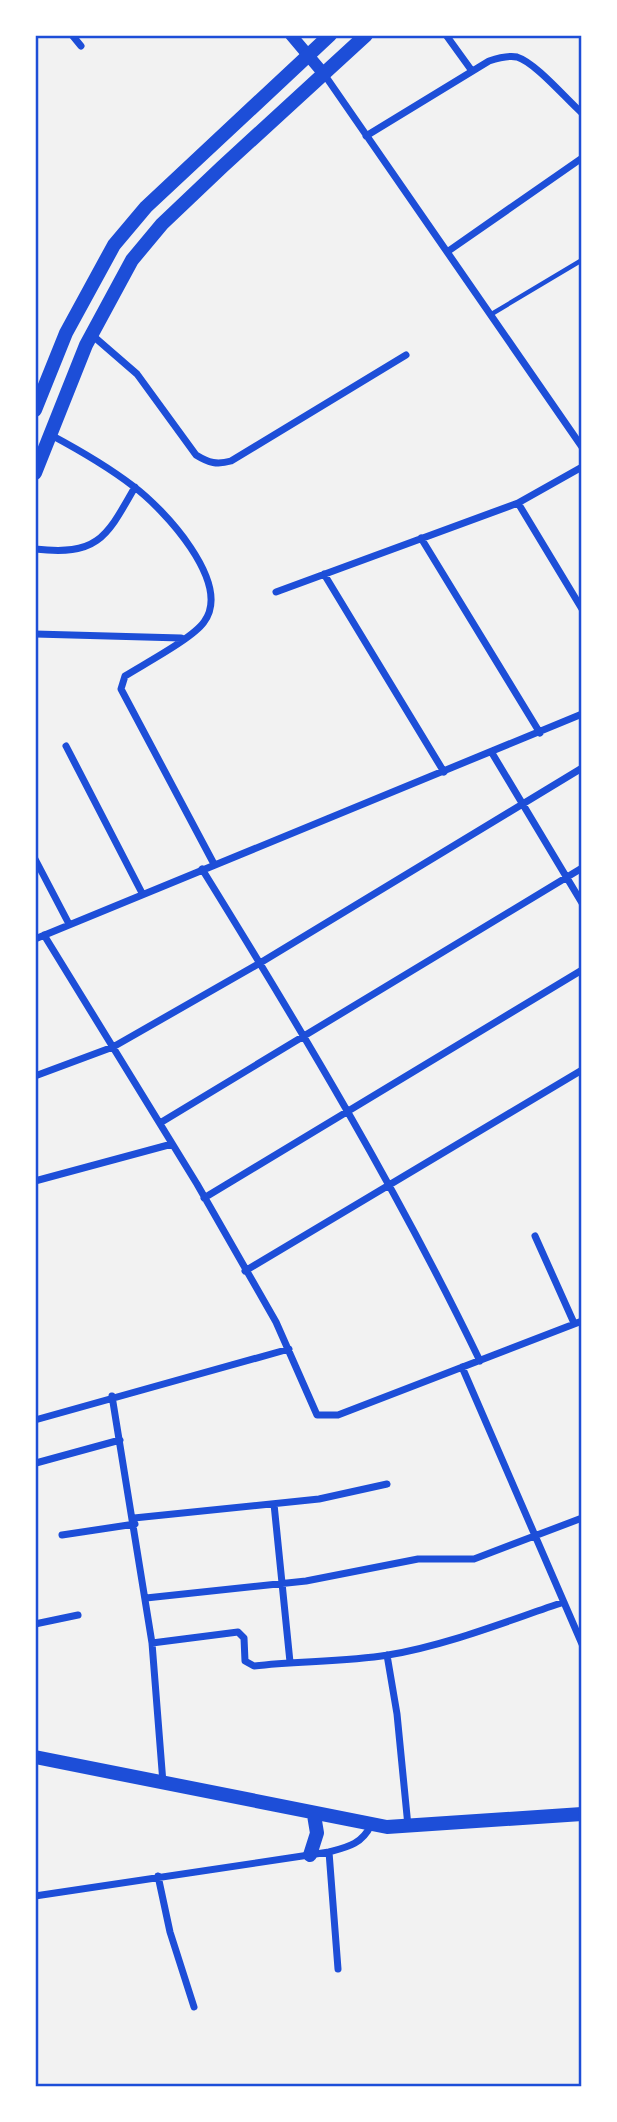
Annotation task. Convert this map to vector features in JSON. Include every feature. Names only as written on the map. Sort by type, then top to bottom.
[{"type":"main road","points":[[35,410],[66,333],[114,245],[156,197],[330,35]]},
{"type":"main road","points":[[35,473],[91,334],[132,260],[162,224],[366,35]]},
{"type":"main road","points":[[35,1757],[371,1825],[408,1826],[582,1814]]},
{"type":"main road","points":[[310,1855],[317,1833],[314,1815]]},
{"type":"street","points":[[72,35],[81,46]]},
{"type":"street","points":[[291,35],[323,73],[582,447]]},
{"type":"street","points":[[446,35],[472,71]]},
{"type":"street","points":[[366,136],[472,71],[502,57],[518,57],[582,113]]},
{"type":"street","points":[[447,252],[582,158]]},
{"type":"street","points":[[91,334],[136,374],[196,455],[208,462],[221,464],[231,461],[406,355]]},
{"type":"street","points":[[50,434],[135,487],[168,518],[203,566],[211,587],[211,608],[204,623],[125,677],[121,689],[214,864]]},
{"type":"street","points":[[276,592],[518,503],[582,467]]},
{"type":"street","points":[[35,550],[79,550],[97,541],[113,526],[135,487]]},
{"type":"street","points":[[518,503],[582,609]]},
{"type":"street","points":[[421,538],[540,733]]},
{"type":"street","points":[[324,574],[444,772]]},
{"type":"street","points":[[35,634],[183,638]]},
{"type":"street","points":[[35,939],[582,714]]},
{"type":"street","points":[[66,746],[142,893]]},
{"type":"street","points":[[492,753],[520,804],[582,903]]},
{"type":"street","points":[[35,1076],[113,1047],[260,963],[582,768]]},
{"type":"street","points":[[35,859],[69,924]]},
{"type":"street","points":[[160,1124],[582,868]]},
{"type":"street","points":[[202,869],[391,1186],[481,1361]]},
{"type":"street","points":[[44,934],[204,1198],[289,1349],[312,1409],[317,1415],[325,1418],[578,1322],[536,1236]]},
{"type":"street","points":[[204,1198],[346,1109],[582,970]]},
{"type":"street","points":[[245,1271],[582,1070]]},
{"type":"street","points":[[35,1181],[172,1144]]},
{"type":"street","points":[[35,1419],[289,1349]]},
{"type":"street","points":[[462,1367],[582,1644]]},
{"type":"street","points":[[112,1396],[135,1521],[152,1643],[163,1784]]},
{"type":"street","points":[[36,1463],[120,1440]]},
{"type":"street","points":[[62,1535],[135,1521],[338,1496],[387,1484]]},
{"type":"street","points":[[274,1504],[290,1662]]},
{"type":"street","points":[[146,1598],[282,1584],[418,1559],[474,1559],[582,1518]]},
{"type":"street","points":[[152,1643],[238,1632],[244,1638],[245,1661],[249,1665],[387,1655],[471,1633],[564,1602]]},
{"type":"street","points":[[35,1624],[78,1615]]},
{"type":"street","points":[[387,1655],[395,1701],[408,1826]]},
{"type":"street","points":[[35,1896],[329,1852],[358,1843],[365,1837],[371,1825]]},
{"type":"street","points":[[329,1852],[338,1969]]},
{"type":"street","points":[[158,1876],[170,1932],[194,2007]]},
{"type":"lane","points":[[490,315],[582,260]]}]
